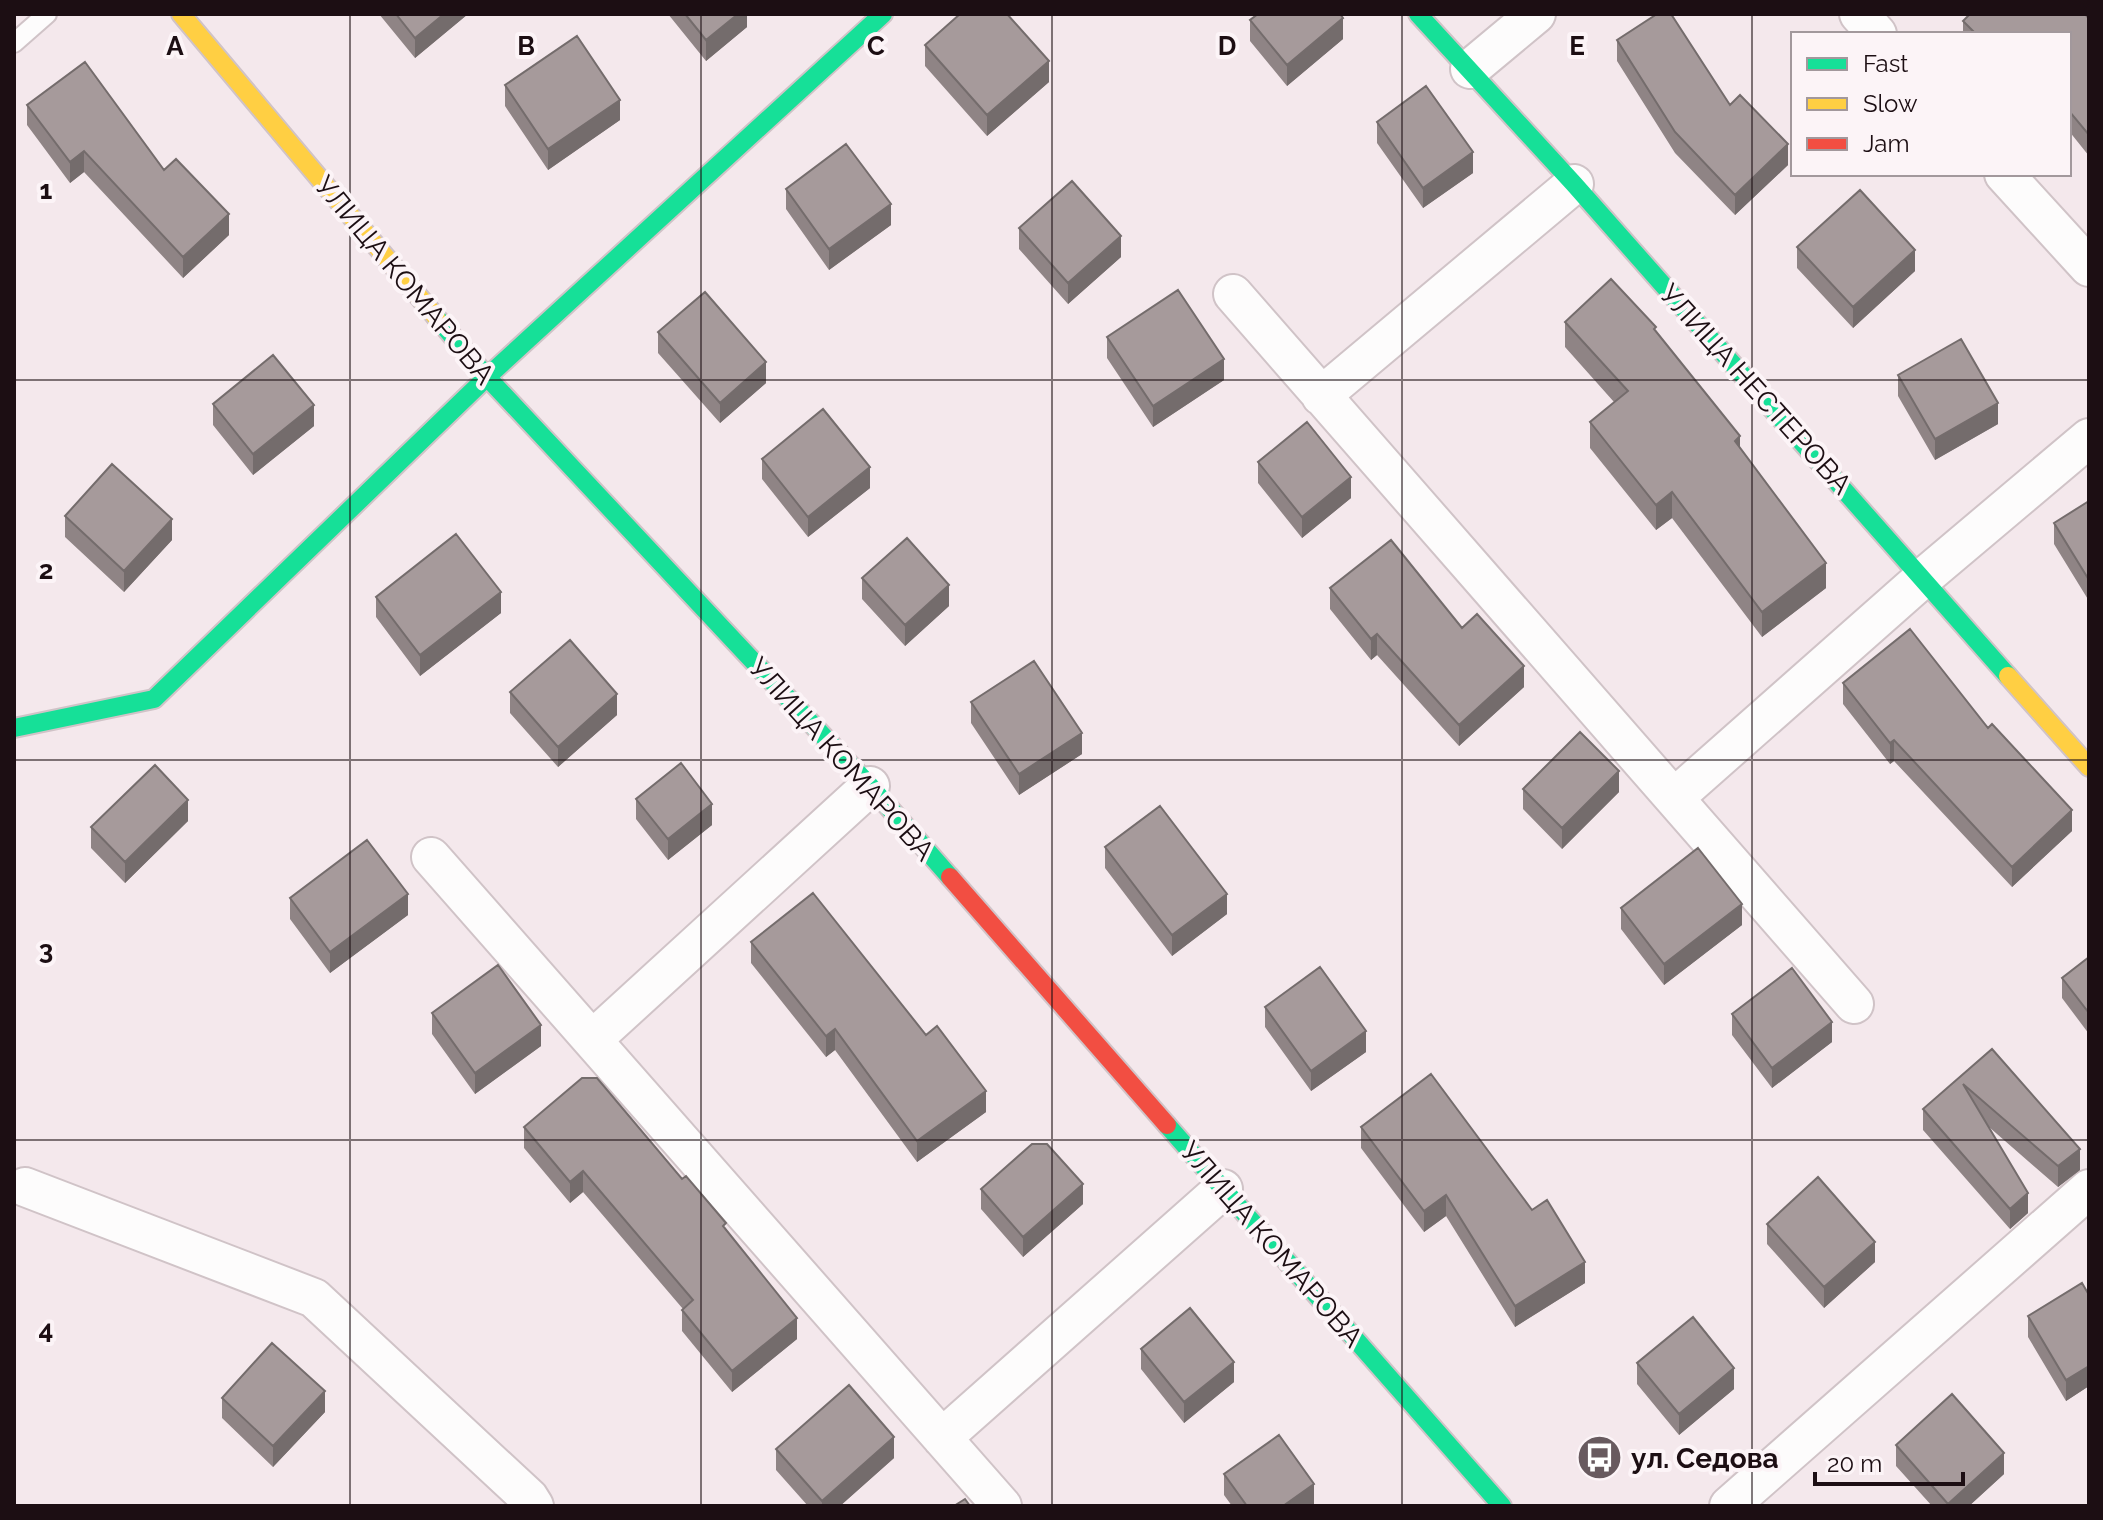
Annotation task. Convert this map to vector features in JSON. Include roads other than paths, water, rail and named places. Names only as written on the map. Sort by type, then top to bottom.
[{"type":"street","name":"УЛИЦА КОМАРОВА","points":[[181,14],[487,377],[870,786],[1502,1506]]},
{"type":"street","points":[[14,728],[154,699],[487,377],[883,14]]},
{"type":"street","name":"УЛИЦА НЕСТЕРОВА","points":[[1418,14],[1574,184],[2089,767]]},
{"type":"street","points":[[1470,69],[1536,14]]},
{"type":"street","points":[[1859,14],[1875,32]]},
{"type":"street","points":[[2006,176],[2089,267]]},
{"type":"street","points":[[1321,396],[1574,184]]},
{"type":"street","points":[[1233,294],[1854,1004]]},
{"type":"street","points":[[1674,798],[1923,578],[2089,438]]},
{"type":"street","points":[[592,1040],[870,786]]},
{"type":"street","points":[[431,857],[1002,1506]]},
{"type":"street","points":[[25,1187],[314,1298],[534,1506]]},
{"type":"street","points":[[942,1438],[1223,1189]]},
{"type":"street","points":[[1729,1506],[2089,1189]]},
{"type":"lane","points":[[14,43],[47,14]]},
{"type":"place","name":"ул. Седова","points":[[1600,1458]]}]
